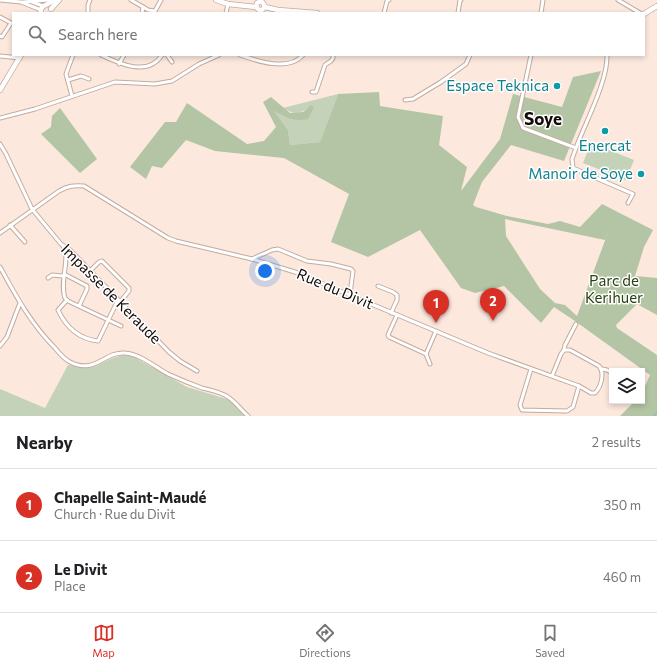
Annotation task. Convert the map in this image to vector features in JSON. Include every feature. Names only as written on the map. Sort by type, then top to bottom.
[{"type":"street","points":[[0,0],[21,2],[43,7],[54,0]]},
{"type":"street","points":[[43,7],[49,0]]},
{"type":"street","points":[[21,2],[26,1],[51,11],[59,0]]},
{"type":"street","points":[[88,12],[90,0]]},
{"type":"street","points":[[131,0],[148,10],[155,11],[161,0]]},
{"type":"street","points":[[216,0],[228,4],[256,7],[261,10],[265,6]]},
{"type":"street","points":[[384,12],[387,1],[389,0]]},
{"type":"street","points":[[458,12],[460,0]]},
{"type":"street","points":[[541,12],[543,0]]},
{"type":"street","points":[[618,0],[638,12]]},
{"type":"street","points":[[256,7],[257,3],[261,1],[265,6],[278,10],[304,12]]},
{"type":"street","points":[[226,12],[228,4]]},
{"type":"street","points":[[645,13],[657,6]]},
{"type":"street","points":[[142,12],[143,7]]},
{"type":"street","points":[[0,16],[11,23],[2,37],[0,36]]},
{"type":"street","points":[[0,56],[20,56]]},
{"type":"street","points":[[0,90],[20,56]]},
{"type":"street","points":[[72,96],[66,74],[73,56]]},
{"type":"street","points":[[103,56],[120,64],[142,68],[154,64],[161,56]]},
{"type":"street","points":[[120,64],[124,56]]},
{"type":"street","points":[[168,56],[172,62]]},
{"type":"street","points":[[0,118],[35,109],[115,82],[155,84],[172,81],[199,64],[218,56]]},
{"type":"street","points":[[243,56],[262,62],[275,64],[294,62],[302,56]]},
{"type":"street","points":[[312,92],[316,92],[325,65],[331,61],[333,56]]},
{"type":"street","points":[[406,100],[414,99],[441,82],[466,64],[470,56]]},
{"type":"street","points":[[531,56],[518,117],[520,124],[523,128],[576,148]]},
{"type":"street","points":[[607,56],[602,82],[572,159],[573,168],[633,194],[628,203]]},
{"type":"street","points":[[68,80],[81,76],[89,79]]},
{"type":"street","name":"Impasse de Keraude","points":[[0,144],[32,209],[61,244],[69,249],[169,352],[180,361],[197,371]]},
{"type":"street","name":"Rue du Divit","points":[[0,233],[50,196],[68,186],[84,186],[168,238],[252,259],[295,272],[488,353],[579,386],[591,393],[595,393],[598,390],[603,374],[602,369]]},
{"type":"street","points":[[10,225],[25,242]]},
{"type":"street","points":[[61,244],[65,248],[66,253],[63,275],[64,295],[67,300],[121,326]]},
{"type":"street","points":[[252,259],[272,250],[278,249],[307,261],[331,264],[351,269],[353,271],[350,294]]},
{"type":"street","points":[[67,300],[58,309],[58,311],[71,330],[79,336],[94,341],[99,341],[119,301],[129,291],[129,288],[102,261],[90,270]]},
{"type":"street","points":[[0,268],[20,304],[35,326],[46,340],[69,362],[77,365],[90,365],[122,352],[135,355],[167,373],[223,394],[237,404],[248,416]]},
{"type":"street","points":[[48,278],[52,274],[63,275],[87,286],[79,306]]},
{"type":"street","points":[[378,286],[397,295],[397,300],[391,313]]},
{"type":"street","points":[[0,346],[20,304]]},
{"type":"street","points":[[397,315],[389,334],[389,338],[426,354],[430,364]]},
{"type":"street","points":[[552,376],[576,324]]},
{"type":"street","points":[[426,354],[436,331]]},
{"type":"street","points":[[564,350],[570,350],[602,369],[609,371]]},
{"type":"street","points":[[531,369],[520,405],[522,410],[567,411],[573,407],[579,386]]},
{"type":"green space","name":"Parc de Kerihuer","points":[[601,71],[564,161],[511,145],[482,182],[473,205],[507,216],[548,224],[560,221],[580,227],[602,204],[653,230],[644,247],[635,276],[657,278],[657,315],[637,304],[616,325],[617,328],[657,355],[657,416],[620,416],[632,404],[645,404],[645,386],[650,375],[645,371],[645,368],[640,368],[554,307],[541,323],[504,286],[475,293],[461,288],[420,230],[368,257],[331,242],[349,194],[284,158],[215,151],[186,140],[162,168],[152,166],[146,179],[130,167],[165,122],[176,122],[187,103],[247,144],[264,141],[276,127],[263,102],[271,97],[290,113],[303,112],[311,105],[314,107],[308,119],[290,119],[274,111],[288,130],[290,145],[320,142],[338,94],[379,92],[380,106],[443,116],[439,145],[467,167],[461,191],[500,139],[513,94],[562,107],[573,77]],"holes":[[[505,219],[605,240],[610,227],[577,316],[565,305],[555,303],[540,289],[506,236]]]},
{"type":"green space","points":[[338,94],[320,142],[290,145],[288,130],[273,110],[283,116],[298,120],[312,105],[302,112],[295,113],[283,108]]},
{"type":"green space","points":[[60,108],[97,159],[80,173],[41,134],[51,127],[52,116]]},
{"type":"green space","points":[[591,143],[634,160],[626,180],[583,163]]},
{"type":"green space","points":[[123,355],[132,356],[187,387],[230,400],[246,416],[0,416],[0,389],[45,408],[68,365],[93,367],[112,358]]},
{"type":"waterway","points":[[654,416],[657,412]]},
{"type":"place","name":"Espace Teknica","points":[[557,86]]},
{"type":"place","name":"Enercat","points":[[605,131]]},
{"type":"place","name":"Manoir de Soye","points":[[641,174]]},
{"type":"place","name":"Le Divit","points":[[493,321]]},
{"type":"place","name":"Chapelle Saint-Maudé","points":[[436,323]]},
{"type":"district","name":"Soye","points":[[543,119]]}]
